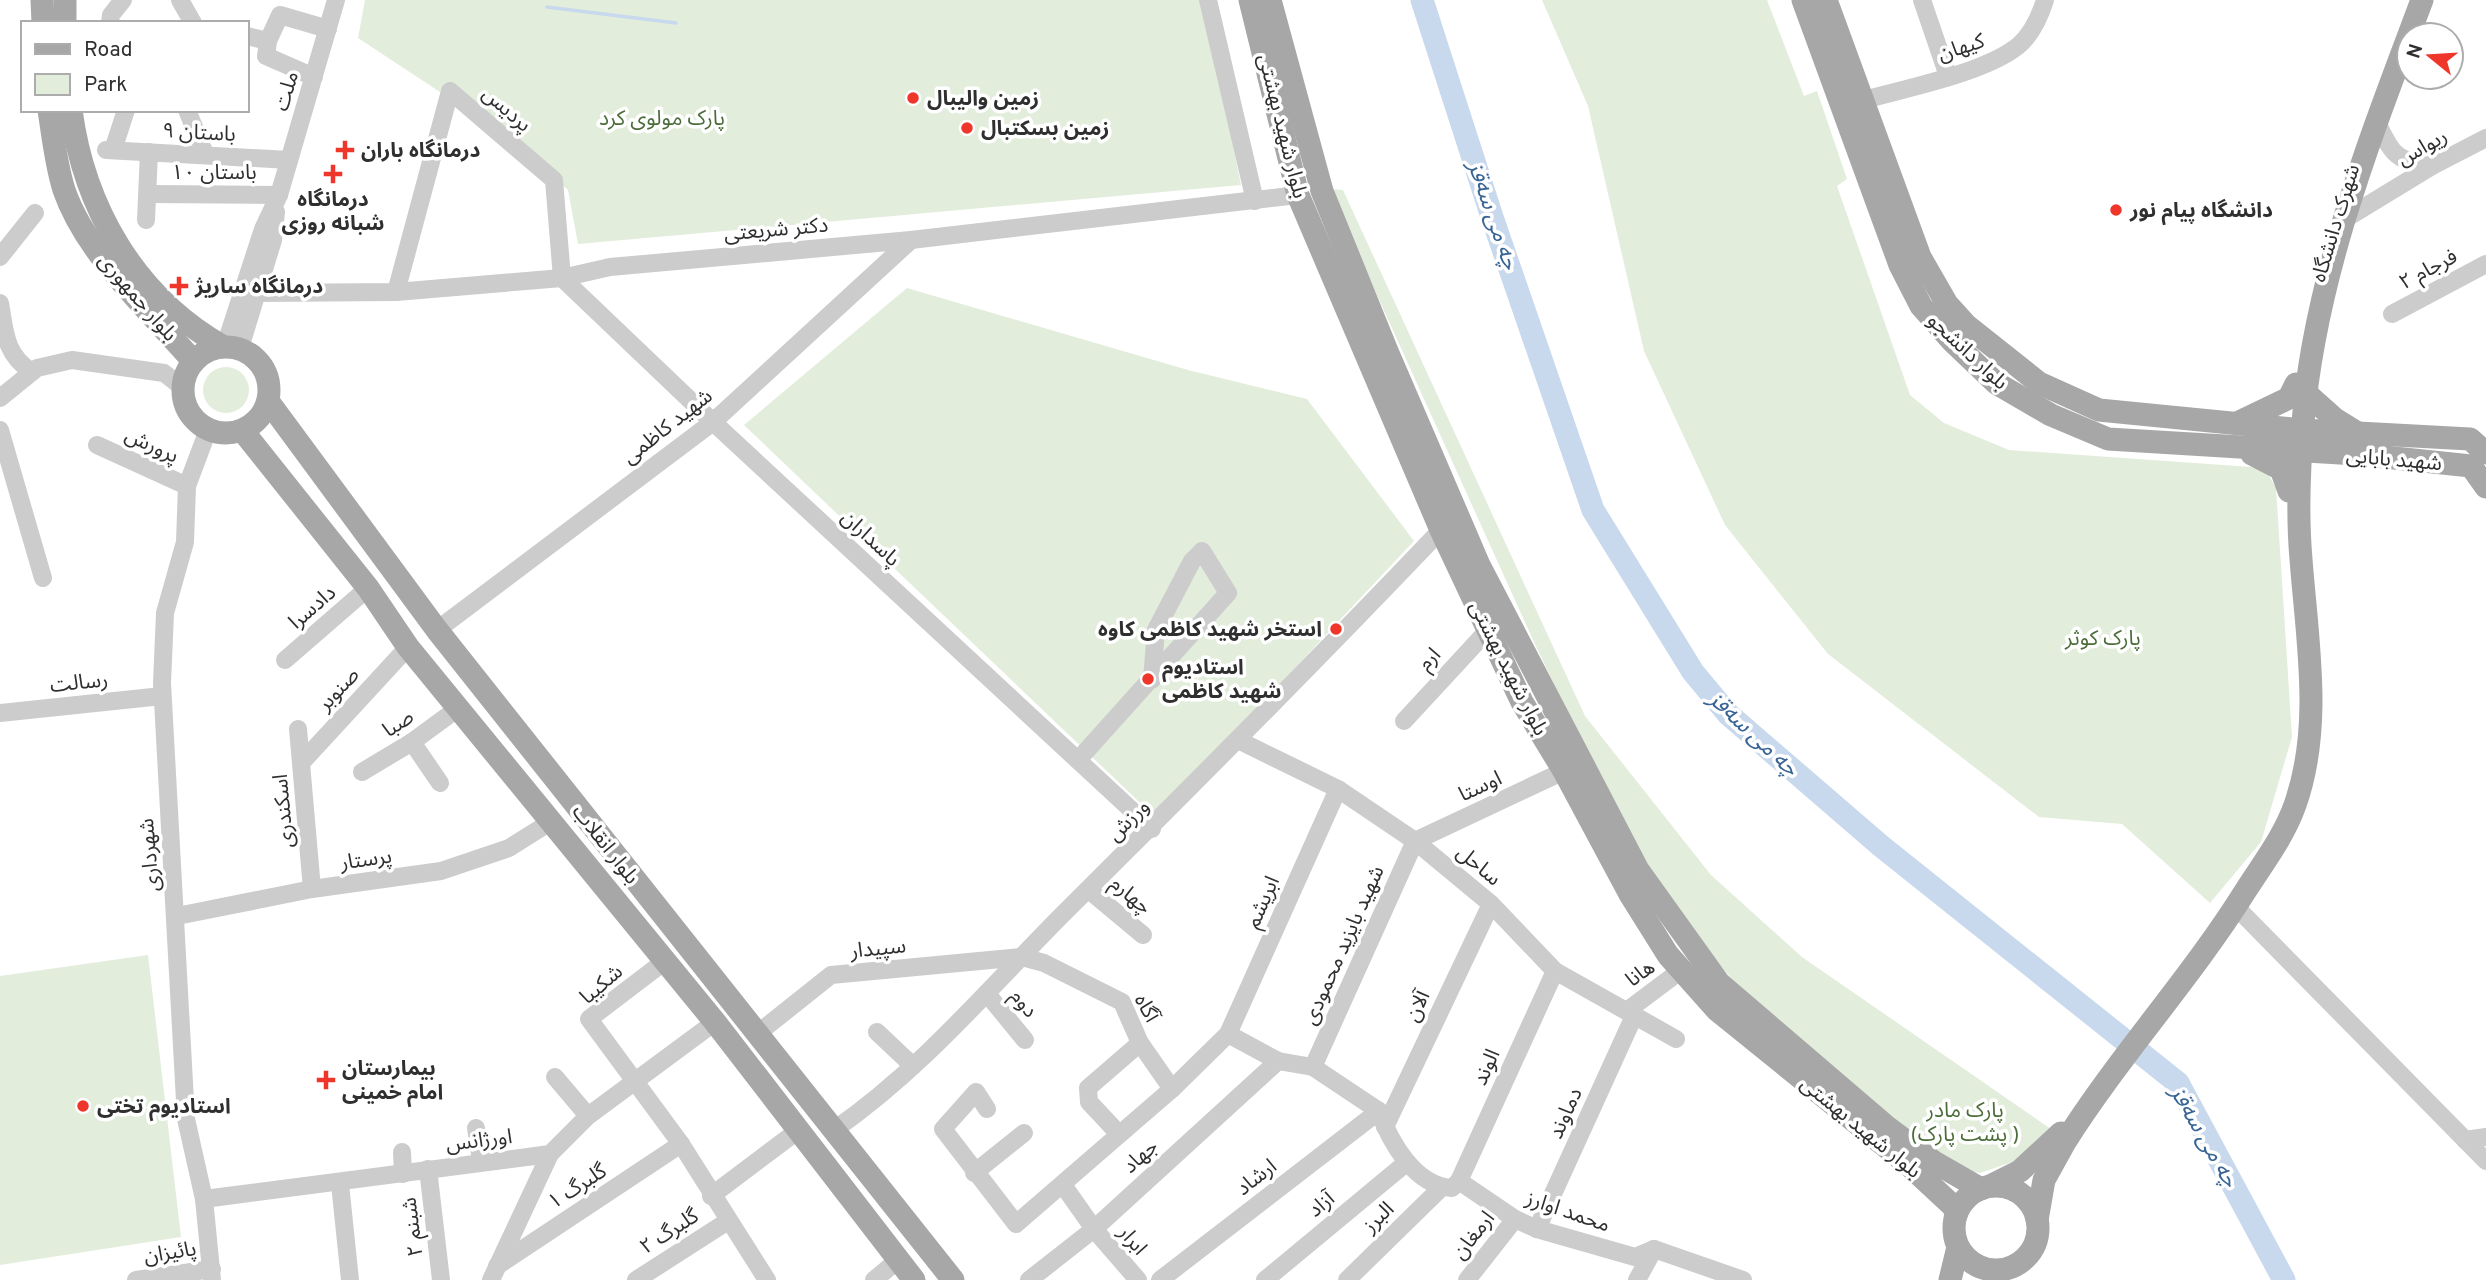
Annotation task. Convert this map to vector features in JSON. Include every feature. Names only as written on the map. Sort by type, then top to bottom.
[{"type":"main road","points":[[42,0],[43,21]]},
{"type":"main road","points":[[65,0],[65,21]]},
{"type":"main road","name":"بلوار شهید بهشتی","points":[[1250,0],[1298,194],[1441,530],[1522,702],[1564,772],[1631,896],[1680,971],[1717,1010],[1911,1167],[1954,1207],[1956,1214]]},
{"type":"main road","name":"بلوار شهید بهشتی","points":[[1270,0],[1322,191],[1479,565],[1638,870],[1719,983],[1886,1128],[1942,1168],[1985,1187]]},
{"type":"main road","name":"بلوار دانشجو","points":[[1802,0],[1900,265],[1921,306],[1951,341],[1996,383],[2050,415],[2108,439],[2233,446],[2297,441]]},
{"type":"main road","name":"بلوار دانشجو","points":[[1826,0],[1920,257],[1947,304],[1986,343],[2039,383],[2099,410],[2239,422],[2297,441]]},
{"type":"main road","name":"شهرک دانشگاه","points":[[2301,389],[2318,273],[2408,0]]},
{"type":"main road","points":[[2067,1132],[2020,1171],[1969,1195],[1956,1214],[1955,1237],[1958,1247],[1987,1275],[2005,1269],[2027,1256],[2034,1245],[2044,1180],[2067,1132],[2225,919],[2269,836],[2294,772],[2302,716],[2294,493],[2301,389],[2345,219],[2422,0]]},
{"type":"main road","name":"بلوار جمهوری","points":[[49,112],[65,191],[90,239],[103,261],[193,361]]},
{"type":"main road","name":"بلوار جمهوری","points":[[71,112],[83,176],[108,230],[166,303],[195,329],[229,347]]},
{"type":"main road","points":[[1298,194],[1322,191]]},
{"type":"main road","points":[[229,347],[258,360],[265,369],[270,390],[263,413],[242,430],[231,433],[208,430],[188,412],[183,387],[193,361],[206,351],[229,347]]},
{"type":"main road","points":[[2239,422],[2289,398],[2301,389]]},
{"type":"main road","points":[[2294,493],[2316,470],[2356,443],[2301,389]]},
{"type":"main road","name":"بلوار انقلاب","points":[[268,401],[437,630],[953,1280]]},
{"type":"main road","points":[[2090,432],[2099,410]]},
{"type":"main road","name":"بلوار انقلاب","points":[[242,430],[368,588],[408,647],[457,709],[715,1022],[914,1280]]},
{"type":"main road","name":"شهید بابایی","points":[[2297,441],[2481,445]]},
{"type":"main road","name":"شهید بابایی","points":[[2356,443],[2471,466],[2486,487]]},
{"type":"main road","points":[[2233,446],[2271,461],[2281,469],[2294,493]]},
{"type":"main road","points":[[552,821],[589,821]]},
{"type":"main road","points":[[1985,1187],[2014,1190],[2025,1197],[2037,1220]]},
{"type":"main road","points":[[1950,1280],[1958,1247]]},
{"type":"street","points":[[110,13],[123,0]]},
{"type":"street","points":[[180,0],[195,21]]},
{"type":"street","name":"ملت","points":[[229,347],[263,229],[278,195],[336,0]]},
{"type":"street","points":[[1208,0],[1229,78],[1255,201]]},
{"type":"street","points":[[1922,0],[1948,76]]},
{"type":"street","points":[[2031,0],[2039,18]]},
{"type":"street","name":"کیهان","points":[[1864,100],[1997,60],[2020,45],[2039,18],[2045,0]]},
{"type":"street","points":[[314,77],[266,56],[268,41],[280,15],[328,29]]},
{"type":"street","points":[[248,36],[268,41]]},
{"type":"street","name":"پردیس","points":[[396,292],[450,91],[554,180],[562,278]]},
{"type":"street","name":"باستان ۹","points":[[125,112],[109,150],[289,160]]},
{"type":"street","points":[[188,112],[205,154]]},
{"type":"street","points":[[2377,123],[2389,147],[2403,161],[2432,166]]},
{"type":"street","name":"ریواس","points":[[2345,219],[2432,166],[2486,138]]},
{"type":"street","points":[[146,220],[149,152]]},
{"type":"street","name":"باستان ۱۰","points":[[148,194],[278,195]]},
{"type":"street","name":"دکتر شریعتی","points":[[256,293],[396,292],[562,278],[610,267],[911,240],[1298,194]]},
{"type":"street","name":"ملت","points":[[229,347],[256,293],[273,240],[278,195]]},
{"type":"street","points":[[0,257],[35,213]]},
{"type":"street","name":"شهید کاظمی","points":[[437,630],[713,422],[911,240]]},
{"type":"street","name":"فرجام ۲","points":[[2392,314],[2486,264]]},
{"type":"street","name":"پاسداران","points":[[562,278],[713,422],[1152,829]]},
{"type":"street","points":[[0,303],[8,350],[19,364],[32,372]]},
{"type":"street","points":[[0,398],[32,372],[72,360],[164,373],[183,387]]},
{"type":"street","points":[[0,429],[43,578]]},
{"type":"street","name":"شهرداری","points":[[208,430],[187,486],[185,542],[165,613],[162,696],[177,915],[186,1119],[204,1199],[212,1274]]},
{"type":"street","name":"پرورش","points":[[97,445],[187,486]]},
{"type":"street","name":"ورزش","points":[[834,1130],[883,1096],[988,995],[1022,957],[1240,741],[1441,530]]},
{"type":"street","points":[[1078,760],[1152,680],[1228,593],[1202,551],[1192,561],[1156,630],[1152,680]]},
{"type":"street","name":"دادسرا","points":[[285,660],[368,588]]},
{"type":"street","name":"ارم","points":[[1404,721],[1489,629]]},
{"type":"street","name":"صنوبر","points":[[302,762],[408,647]]},
{"type":"street","name":"رسالت","points":[[0,713],[162,696]]},
{"type":"street","name":"صبا","points":[[362,772],[412,742],[457,709]]},
{"type":"street","name":"اسکندری","points":[[298,729],[312,889]]},
{"type":"street","name":"ساحل","points":[[1240,741],[1338,789],[1415,841],[1491,904],[1555,971],[1676,1039]]},
{"type":"street","points":[[412,742],[440,783]]},
{"type":"street","name":"اوستا","points":[[1415,841],[1564,772]]},
{"type":"street","name":"ابریشم","points":[[1228,1034],[1338,789]]},
{"type":"street","name":"پرستار","points":[[177,915],[312,889],[441,871],[509,848],[552,821]]},
{"type":"street","name":"شهید بایزید محمودی","points":[[1312,1067],[1415,841]]},
{"type":"street","name":"چهارم","points":[[1089,890],[1143,935]]},
{"type":"street","name":"آلان","points":[[1382,1119],[1491,904]]},
{"type":"street","points":[[2225,919],[2486,1161]]},
{"type":"street","name":"سپیدار","points":[[757,1034],[831,975],[1022,957]]},
{"type":"street","name":"آگاه","points":[[1022,957],[1044,963],[1122,1002],[1140,1043],[1172,1090]]},
{"type":"street","name":"شکیبا","points":[[633,1082],[589,1019],[665,961]]},
{"type":"street","name":"الوند","points":[[1450,1184],[1555,971]]},
{"type":"street","name":"هانا","points":[[1631,1013],[1680,971]]},
{"type":"street","name":"دوم","points":[[988,995],[1025,1040]]},
{"type":"street","name":"دماوند","points":[[1537,1229],[1631,1013]]},
{"type":"street","points":[[494,1273],[550,1154],[588,1116],[715,1022]]},
{"type":"street","points":[[877,1032],[913,1066]]},
{"type":"street","points":[[987,1109],[976,1092],[943,1129],[974,1173],[1016,1224],[1172,1090],[1228,1034],[1278,1061],[1312,1067],[1382,1119]]},
{"type":"street","points":[[1119,1134],[1089,1102],[1088,1088],[1140,1043]]},
{"type":"street","name":"جهاد","points":[[1029,1280],[1094,1228],[1278,1061]]},
{"type":"street","points":[[555,1077],[588,1116]]},
{"type":"street","points":[[633,1082],[681,1144],[711,1196],[766,1280]]},
{"type":"street","name":"محمد اوارز","points":[[1382,1119],[1406,1163],[1537,1229],[1635,1257],[1654,1249],[1743,1280]]},
{"type":"street","name":"ارشاد","points":[[1160,1280],[1382,1119]]},
{"type":"street","points":[[476,1128],[481,1161]]},
{"type":"street","points":[[711,1196],[800,1129]]},
{"type":"street","points":[[974,1173],[1024,1133]]},
{"type":"street","points":[[2465,1140],[2486,1137]]},
{"type":"street","name":"گلبرگ ۱","points":[[494,1273],[681,1144]]},
{"type":"street","points":[[402,1153],[403,1174]]},
{"type":"street","name":"اورژانس","points":[[204,1199],[340,1184],[481,1161],[550,1154]]},
{"type":"street","name":"آزاد","points":[[1265,1280],[1406,1163]]},
{"type":"street","name":"شبنم ۲","points":[[428,1170],[441,1280]]},
{"type":"street","points":[[340,1184],[350,1280]]},
{"type":"street","name":"البرز","points":[[1347,1280],[1450,1184]]},
{"type":"street","name":"ابرار","points":[[1063,1185],[1094,1228],[1138,1280]]},
{"type":"street","name":"ارمغان","points":[[1474,1278],[1515,1219]]},
{"type":"street","name":"گلبرگ ۲","points":[[636,1280],[727,1221]]},
{"type":"street","points":[[1637,1280],[1654,1249]]},
{"type":"street","points":[[874,1280],[898,1260]]},
{"type":"street","name":"پائیزان","points":[[136,1280],[212,1274]]},
{"type":"green space","name":"پارک مولوی کرد","points":[[365,0],[1204,0],[1241,185],[578,244],[568,190],[490,125],[358,38]]},
{"type":"green space","name":"پارک کوثر","points":[[1542,0],[1767,0],[1804,96],[1817,91],[1847,179],[1837,186],[1910,395],[1944,423],[2009,450],[2265,468],[2276,488],[2292,737],[2261,842],[2210,903],[2122,824],[2039,817],[1828,654],[1725,525],[1644,351],[1588,106]]},
{"type":"green space","name":"پارک مادر (پشت پارک )","points":[[1329,189],[1343,190],[1585,716],[1711,875],[1802,957],[2051,1129],[2024,1158],[1980,1173],[1959,1169],[1884,1115],[1732,979],[1680,920],[1622,826],[1533,640]]},
{"type":"green space","name":"استادیوم شهید کاظمی","points":[[907,288],[1188,370],[1307,399],[1414,541],[1155,817],[744,425]]},
{"type":"green space","points":[[226,367],[242,374],[249,390],[242,406],[226,413],[210,406],[203,390],[210,374]]},
{"type":"green space","name":"استادیوم تختی","points":[[148,955],[181,1237],[0,1265],[0,976]]},
{"type":"waterway","name":"چە می سەقز","points":[[1422,0],[1492,217],[1593,510],[1693,672],[1728,714],[1881,846],[2178,1083],[2284,1280]]},
{"type":"waterway","points":[[547,7],[676,23]]},
{"type":"place","name":"زمین والیبال","points":[[913,98]]},
{"type":"place","name":"زمین بسکتبال","points":[[967,128]]},
{"type":"place","name":"درمانگاه باران","points":[[345,150]]},
{"type":"place","name":"درمانگاه شبانه روزی","points":[[333,174]]},
{"type":"place","name":"دانشگاه پیام نور","points":[[2116,210]]},
{"type":"place","name":"درمانگاه ساریژ","points":[[179,286]]},
{"type":"place","name":"استخر شهید کاظمی کاوه","points":[[1336,629]]},
{"type":"place","name":"استادیوم شهید کاظمی","points":[[1148,679]]},
{"type":"place","name":"بیمارستان امام خمینی","points":[[326,1080]]},
{"type":"place","name":"استادیوم تختی","points":[[83,1106]]}]
